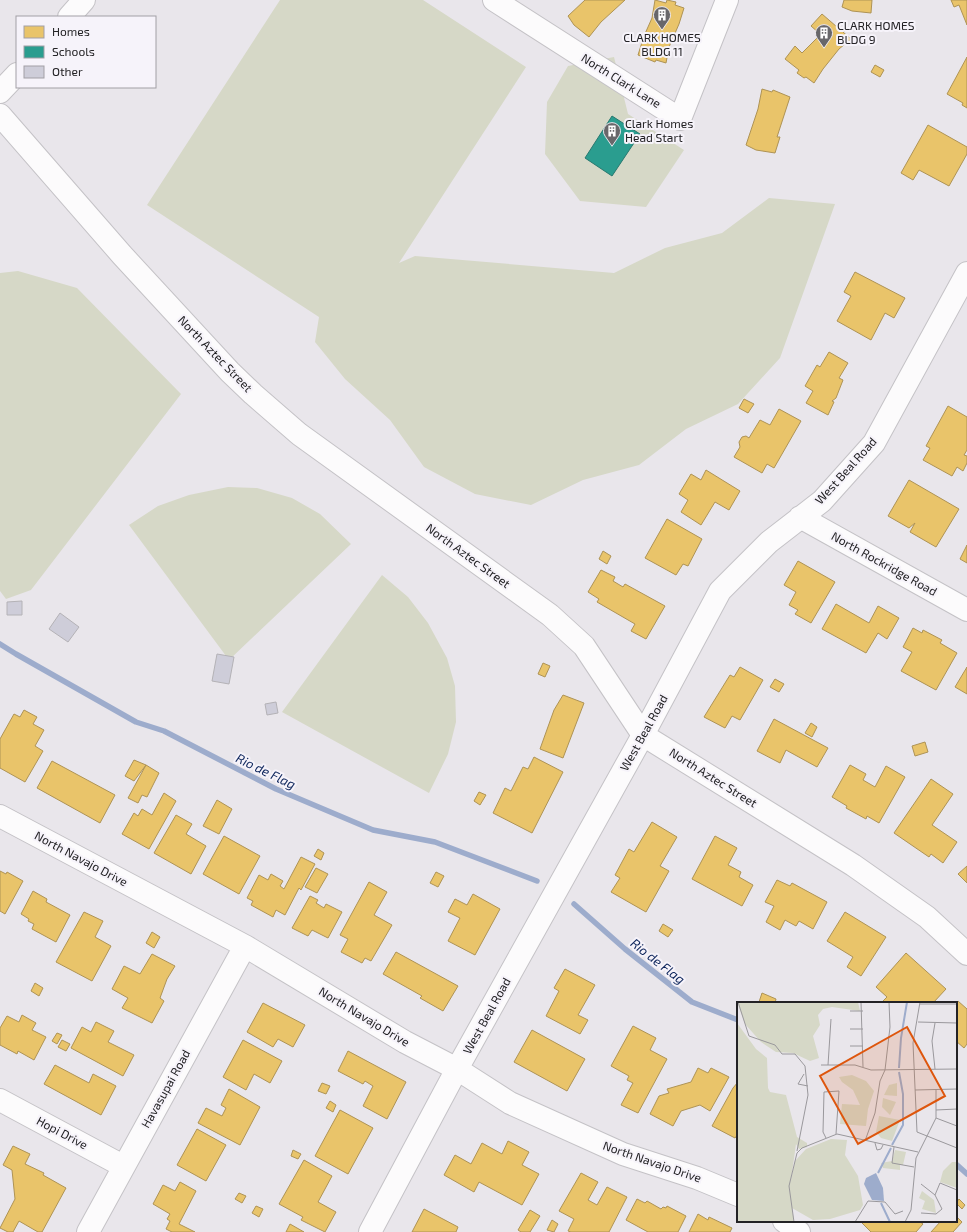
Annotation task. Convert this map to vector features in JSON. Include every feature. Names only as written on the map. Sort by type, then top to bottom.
[{"type":"street","points":[[70,16],[84,0]]},
{"type":"street","name":"North Clark Lane","points":[[494,0],[680,118],[727,0]]},
{"type":"street","points":[[0,92],[16,75]]},
{"type":"street","name":"North Aztec Street","points":[[0,115],[122,255],[230,372],[299,434],[550,615],[584,646],[643,735],[853,866],[927,917],[967,954]]},
{"type":"street","name":"West Beal Road","points":[[370,1232],[457,1069],[643,735],[720,591],[769,542],[822,501],[874,443],[967,273]]},
{"type":"street","name":"North Rockridge Road","points":[[800,517],[967,610]]},
{"type":"street","name":"North Navajo Drive","points":[[0,816],[245,946],[406,1042],[457,1069],[510,1103],[580,1136],[623,1154],[697,1178],[737,1195]]},
{"type":"street","name":"Havasupai Road","points":[[88,1232],[245,946]]},
{"type":"street","name":"Hopi Drive","points":[[0,1100],[123,1166]]},
{"type":"street","points":[[785,1222],[799,1232]]},
{"type":"green space","points":[[280,0],[423,0],[526,67],[399,263],[415,256],[614,273],[665,248],[722,233],[769,198],[835,204],[780,358],[738,404],[686,429],[639,465],[583,480],[531,505],[475,494],[424,467],[390,420],[345,379],[315,342],[319,317],[147,205]]},
{"type":"green space","points":[[614,57],[628,114],[684,150],[646,207],[580,201],[545,154],[547,102],[568,66]]},
{"type":"green space","points":[[18,271],[77,288],[181,394],[31,590],[6,599],[0,591],[0,273]]},
{"type":"green space","points":[[228,487],[257,488],[292,498],[320,514],[351,544],[229,660],[129,525],[158,506],[189,495]]},
{"type":"green space","points":[[382,575],[408,597],[428,623],[447,658],[455,686],[456,722],[448,754],[429,793],[282,712]]},
{"type":"building: Homes","points":[[585,0],[625,0],[601,22],[589,37],[574,25],[568,16]]},
{"type":"building: Homes","name":"CLARK HOMES BLDG 11","points":[[655,0],[666,3],[667,0],[676,2],[675,5],[684,8],[669,47],[666,63],[656,60],[655,62],[638,55],[652,18]]},
{"type":"building: Homes","points":[[844,0],[872,0],[871,13],[852,11],[842,7]]},
{"type":"building: Homes","points":[[951,0],[967,0],[967,25],[959,5],[954,7]]},
{"type":"building: Homes","name":"CLARK HOMES BLDG 9","points":[[822,14],[837,27],[838,25],[845,31],[843,32],[851,39],[839,49],[814,83],[797,73],[799,70],[785,59],[795,46],[802,53],[819,36],[819,33],[811,26]]},
{"type":"building: Homes","points":[[967,57],[967,108],[962,105],[963,103],[947,94]]},
{"type":"building: Homes","points":[[875,65],[884,70],[880,77],[871,72]]},
{"type":"building: Homes","points":[[762,89],[772,92],[773,90],[790,97],[777,137],[780,137],[775,153],[756,150],[746,145],[758,109]]},
{"type":"building: Homes","points":[[928,125],[967,147],[967,154],[949,186],[919,170],[913,180],[901,173]]},
{"type":"building: Homes","points":[[855,272],[905,298],[894,318],[885,313],[871,340],[837,321],[851,296],[844,292]]},
{"type":"building: Homes","points":[[829,352],[848,363],[839,378],[843,380],[836,398],[832,401],[834,402],[828,415],[806,403],[813,391],[805,386],[817,365],[820,367]]},
{"type":"building: Homes","points":[[744,399],[754,404],[748,413],[739,408]]},
{"type":"building: Homes","points":[[948,406],[967,417],[967,450],[964,455],[967,456],[967,463],[963,471],[957,467],[952,476],[923,460],[930,448],[926,446]]},
{"type":"building: Homes","points":[[779,409],[801,421],[774,468],[767,464],[762,473],[734,457],[740,447],[739,442],[742,437],[746,436],[749,438],[760,420],[770,425]]},
{"type":"building: Homes","points":[[706,470],[740,491],[729,510],[715,502],[701,525],[681,512],[688,500],[679,494],[691,474],[701,480]]},
{"type":"building: Homes","points":[[909,480],[959,509],[936,547],[910,532],[915,523],[909,528],[888,516]]},
{"type":"building: Homes","points":[[667,519],[702,539],[688,566],[683,564],[676,575],[645,558]]},
{"type":"building: Homes","points":[[967,545],[967,563],[960,559]]},
{"type":"building: Homes","points":[[603,551],[611,556],[607,564],[599,559]]},
{"type":"building: Homes","points":[[798,561],[835,582],[811,623],[795,614],[798,610],[789,605],[796,592],[784,585]]},
{"type":"building: Homes","points":[[601,570],[615,577],[613,581],[623,587],[625,584],[665,606],[646,639],[631,631],[635,624],[597,602],[599,599],[588,592]]},
{"type":"building: Homes","points":[[836,604],[869,623],[878,606],[899,618],[887,639],[878,633],[866,653],[822,629]]},
{"type":"building: Homes","points":[[913,628],[922,633],[923,630],[942,640],[940,643],[957,653],[936,690],[901,671],[912,652],[903,647]]},
{"type":"building: Homes","points":[[543,663],[550,666],[545,677],[538,674]]},
{"type":"building: Homes","points":[[740,667],[763,680],[740,720],[732,716],[725,728],[704,717],[730,675],[734,677]]},
{"type":"building: Homes","points":[[967,667],[967,694],[955,687]]},
{"type":"building: Homes","points":[[775,679],[784,684],[779,692],[770,687]]},
{"type":"building: Homes","points":[[563,695],[584,703],[563,758],[540,749],[554,710]]},
{"type":"building: Homes","points":[[24,710],[37,717],[33,724],[44,730],[35,746],[43,751],[25,782],[0,768],[0,739],[14,714],[20,717]]},
{"type":"building: Homes","points":[[774,719],[828,748],[817,767],[786,750],[780,763],[757,751]]},
{"type":"building: Homes","points":[[811,723],[817,727],[812,737],[805,733]]},
{"type":"building: Homes","points":[[925,742],[928,752],[915,756],[912,746]]},
{"type":"building: Homes","points":[[534,757],[563,772],[532,833],[493,813],[505,788],[511,791],[523,767],[528,769]]},
{"type":"building: Homes","points":[[134,760],[146,765],[134,781],[125,776]]},
{"type":"building: Homes","points":[[52,761],[115,795],[100,823],[37,788]]},
{"type":"building: Homes","points":[[146,765],[159,773],[147,797],[142,795],[138,803],[128,798]]},
{"type":"building: Homes","points":[[850,765],[866,774],[863,780],[875,787],[886,766],[905,777],[879,823],[867,816],[866,819],[846,808],[847,806],[832,797]]},
{"type":"building: Homes","points":[[931,779],[953,794],[932,825],[957,842],[943,863],[931,854],[929,857],[894,833]]},
{"type":"building: Homes","points":[[479,792],[486,795],[480,805],[474,801]]},
{"type":"building: Homes","points":[[164,793],[176,801],[149,849],[122,834],[134,813],[138,816],[142,809],[152,815]]},
{"type":"building: Homes","points":[[217,800],[232,809],[219,834],[203,826]]},
{"type":"building: Homes","points":[[176,815],[192,824],[186,834],[206,846],[191,874],[154,853]]},
{"type":"building: Homes","points":[[652,822],[677,837],[660,866],[669,871],[646,912],[611,892],[620,878],[615,875],[629,849],[634,852]]},
{"type":"building: Homes","points":[[224,836],[260,856],[239,894],[203,874]]},
{"type":"building: Homes","points":[[715,836],[737,848],[728,865],[741,872],[739,877],[753,885],[742,906],[692,879]]},
{"type":"building: Homes","points":[[318,849],[324,853],[321,860],[314,856]]},
{"type":"building: Homes","points":[[301,857],[315,864],[301,890],[299,888],[285,915],[276,910],[273,917],[251,905],[253,901],[247,898],[259,875],[268,880],[271,874],[283,881],[280,886],[284,889]]},
{"type":"building: Homes","points":[[967,866],[967,883],[958,874]]},
{"type":"building: Homes","points":[[316,868],[328,874],[317,893],[305,887]]},
{"type":"building: Homes","points":[[0,871],[6,874],[7,872],[23,881],[5,914],[0,911]]},
{"type":"building: Homes","points":[[436,872],[444,876],[438,887],[430,883]]},
{"type":"building: Homes","points":[[777,880],[790,886],[792,883],[827,902],[813,929],[799,921],[796,926],[785,920],[780,930],[766,922],[774,906],[765,902]]},
{"type":"building: Homes","points":[[369,882],[387,892],[374,915],[392,925],[371,961],[365,958],[362,963],[341,952],[348,939],[340,935]]},
{"type":"building: Homes","points":[[33,891],[47,899],[46,902],[70,915],[56,942],[32,929],[34,924],[28,921],[29,919],[21,914]]},
{"type":"building: Homes","points":[[473,894],[500,909],[475,955],[448,941],[460,918],[448,912],[455,899],[467,905]]},
{"type":"building: Homes","points":[[310,896],[318,900],[316,903],[324,908],[326,904],[342,912],[328,938],[312,930],[308,936],[292,928]]},
{"type":"building: Homes","points":[[84,912],[103,921],[95,937],[111,946],[92,981],[56,962]]},
{"type":"building: Homes","points":[[845,912],[886,937],[861,976],[847,967],[853,957],[827,941]]},
{"type":"building: Homes","points":[[663,924],[673,930],[668,937],[659,931]]},
{"type":"building: Homes","points":[[152,932],[160,937],[154,948],[146,943]]},
{"type":"building: Homes","points":[[396,952],[458,986],[443,1011],[420,998],[422,996],[383,974]]},
{"type":"building: Homes","points":[[906,953],[946,989],[934,1002],[882,1002],[887,997],[876,987]]},
{"type":"building: Homes","points":[[152,954],[175,966],[167,979],[160,998],[164,1001],[152,1023],[122,1008],[128,998],[112,989],[124,966],[140,974]]},
{"type":"building: Homes","points":[[565,969],[595,985],[578,1015],[588,1020],[580,1034],[546,1016],[559,991],[554,988]]},
{"type":"building: Homes","points":[[35,983],[43,988],[39,996],[31,991]]},
{"type":"building: Homes","points":[[762,993],[776,999],[775,1002],[759,1002]]},
{"type":"building: Homes","points":[[958,1001],[967,1009],[967,1044],[964,1048],[957,1042]]},
{"type":"building: Homes","points":[[263,1003],[305,1025],[293,1047],[278,1039],[273,1047],[247,1032]]},
{"type":"building: Homes","points":[[22,1015],[36,1023],[32,1030],[46,1037],[34,1060],[18,1051],[17,1054],[0,1045],[0,1028],[7,1016],[19,1022]]},
{"type":"building: Homes","points":[[96,1022],[114,1031],[108,1042],[134,1055],[123,1076],[71,1048],[82,1027],[91,1032]]},
{"type":"building: Homes","points":[[633,1026],[656,1038],[650,1050],[667,1059],[638,1113],[621,1105],[633,1083],[627,1080],[629,1076],[611,1066]]},
{"type":"building: Homes","points":[[532,1030],[585,1059],[567,1091],[514,1062]]},
{"type":"building: Homes","points":[[57,1033],[62,1035],[57,1044],[52,1041]]},
{"type":"building: Homes","points":[[62,1040],[70,1044],[66,1051],[58,1047]]},
{"type":"building: Homes","points":[[243,1040],[282,1061],[270,1083],[254,1074],[246,1090],[223,1077]]},
{"type":"building: Homes","points":[[348,1051],[406,1082],[387,1119],[363,1106],[373,1086],[365,1081],[363,1084],[338,1071]]},
{"type":"building: Homes","points":[[55,1065],[89,1083],[93,1074],[116,1086],[101,1115],[44,1084]]},
{"type":"building: Homes","points":[[698,1068],[708,1073],[711,1068],[729,1077],[710,1111],[700,1105],[681,1111],[673,1126],[650,1114],[659,1096],[669,1093],[667,1089],[691,1082]]},
{"type":"building: Homes","points":[[322,1083],[330,1086],[326,1094],[318,1091]]},
{"type":"building: Homes","points":[[737,1083],[737,1135],[735,1138],[712,1126]]},
{"type":"building: Homes","points":[[229,1089],[260,1107],[240,1145],[198,1123],[206,1108],[222,1116],[226,1108],[221,1105]]},
{"type":"building: Homes","points":[[330,1101],[336,1105],[333,1112],[326,1108]]},
{"type":"building: Homes","points":[[340,1110],[373,1128],[348,1174],[315,1156]]},
{"type":"building: Homes","points":[[197,1129],[226,1145],[206,1181],[177,1165]]},
{"type":"building: Homes","points":[[508,1141],[529,1152],[522,1165],[539,1174],[522,1205],[479,1182],[474,1192],[444,1175],[455,1155],[471,1164],[482,1143],[502,1154]]},
{"type":"building: Homes","points":[[13,1146],[30,1154],[25,1164],[44,1173],[43,1175],[66,1188],[42,1232],[38,1232],[19,1221],[13,1232],[8,1232],[0,1228],[15,1199],[12,1170],[3,1165]]},
{"type":"building: Homes","points":[[293,1150],[301,1154],[298,1159],[291,1156]]},
{"type":"building: Homes","points":[[304,1160],[332,1176],[318,1202],[336,1212],[325,1232],[301,1220],[303,1217],[279,1204]]},
{"type":"building: Homes","points":[[581,1173],[598,1182],[588,1200],[597,1205],[607,1187],[627,1197],[609,1232],[568,1231],[574,1219],[559,1211]]},
{"type":"building: Homes","points":[[180,1182],[196,1191],[179,1224],[195,1232],[172,1232],[166,1229],[170,1221],[167,1219],[170,1214],[153,1204],[163,1185],[175,1191]]},
{"type":"building: Homes","points":[[239,1193],[246,1196],[242,1203],[235,1199]]},
{"type":"building: Homes","points":[[637,1199],[645,1203],[647,1201],[661,1209],[663,1207],[666,1208],[667,1206],[686,1216],[678,1232],[648,1232],[626,1220]]},
{"type":"building: Homes","points":[[959,1199],[965,1205],[962,1209],[957,1204]]},
{"type":"building: Homes","points":[[256,1206],[263,1209],[259,1217],[252,1213]]},
{"type":"building: Homes","points":[[424,1209],[458,1227],[456,1232],[412,1232]]},
{"type":"building: Homes","points":[[530,1210],[540,1216],[530,1232],[521,1232],[518,1230]]},
{"type":"building: Homes","points":[[698,1214],[708,1220],[709,1217],[732,1228],[730,1232],[689,1232]]},
{"type":"building: Homes","points":[[957,1217],[962,1222],[953,1232],[931,1232],[940,1222],[957,1222]]},
{"type":"building: Homes","points":[[552,1220],[558,1224],[554,1232],[547,1230]]},
{"type":"building: Homes","points":[[861,1222],[920,1222],[923,1224],[916,1232],[871,1232]]},
{"type":"building: Homes","points":[[290,1224],[304,1232],[286,1232]]},
{"type":"building: Schools","name":"Clark Homes Head Start","points":[[612,116],[640,134],[612,176],[585,158]]},
{"type":"building: Other","points":[[22,601],[22,615],[7,615],[7,602]]},
{"type":"building: Other","points":[[60,613],[79,627],[68,642],[49,629]]},
{"type":"building: Other","points":[[217,654],[234,657],[229,684],[212,681]]},
{"type":"building: Other","points":[[276,702],[278,713],[267,715],[265,704]]},
{"type":"waterway","name":"Rio de Flag","points":[[0,644],[136,722],[164,731],[276,789],[373,830],[435,842],[537,881]]},
{"type":"waterway","name":"Rio de Flag","points":[[574,904],[625,949],[692,1002],[737,1020]]},
{"type":"waterway","name":"Rio de Flag","points":[[957,1165],[967,1174]]},
{"type":"place","name":"CLARK HOMES BLDG 11","points":[[662,30]]},
{"type":"place","name":"CLARK HOMES BLDG 9","points":[[824,48]]},
{"type":"place","name":"Clark Homes Head Start","points":[[612,146]]}]
